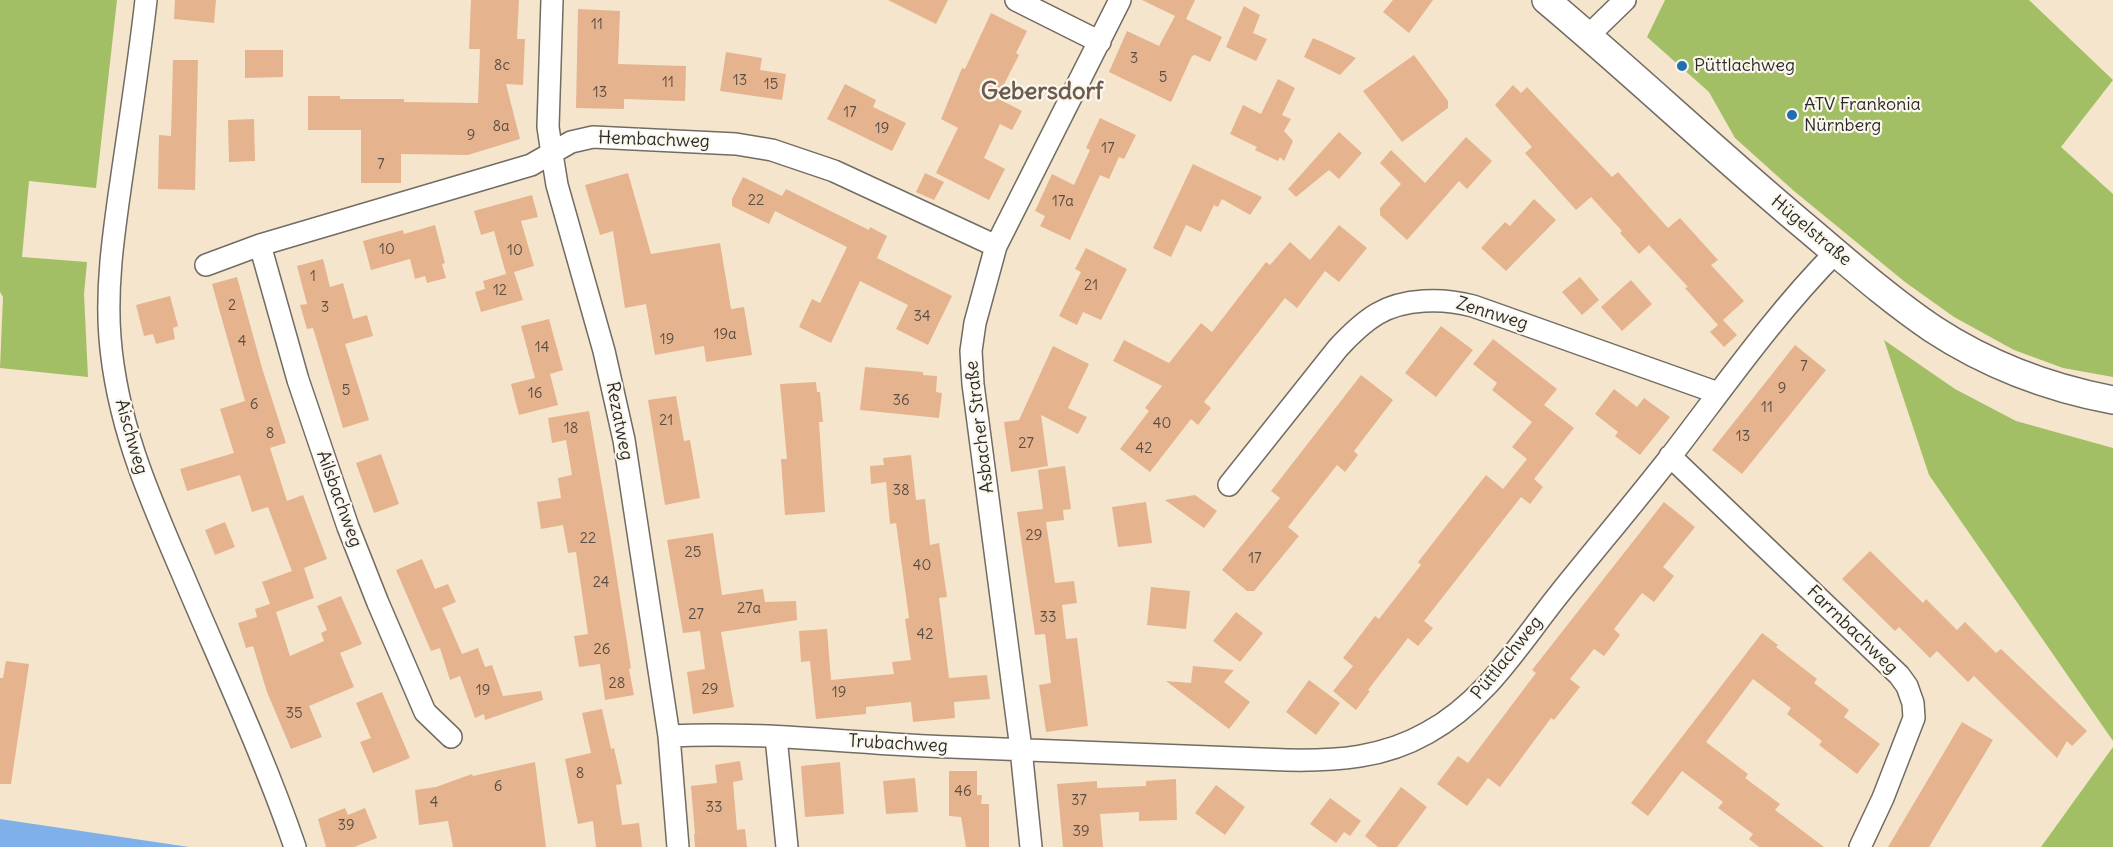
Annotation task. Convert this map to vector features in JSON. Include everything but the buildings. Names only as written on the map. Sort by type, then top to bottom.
[{"type":"street","name":"Aischweg","points":[[146,0],[111,260],[110,338],[118,395],[145,486],[272,784],[295,847]]},
{"type":"street","name":"Rezatweg","points":[[552,0],[548,127],[552,154],[558,185],[604,351],[624,440],[669,736],[678,847]]},
{"type":"street","points":[[1016,0],[1100,42]]},
{"type":"street","name":"Asbacher Straße","points":[[1031,847],[1021,748],[973,384],[971,351],[975,323],[996,246],[1120,0]]},
{"type":"street","name":"Hügelstraße","points":[[1546,0],[1704,140],[1882,291],[1933,328],[1988,360],[2039,381],[2113,400]]},
{"type":"street","points":[[1588,36],[1625,0]]},
{"type":"street","name":"Hembachweg","points":[[206,265],[260,245],[531,165],[571,142],[593,137],[719,142],[772,150],[834,171],[996,246]]},
{"type":"street","name":"Ailsbachweg","points":[[260,245],[298,380],[348,527],[425,712],[451,737]]},
{"type":"street","name":"Püttlachweg","points":[[1021,748],[1328,760],[1357,758],[1405,745],[1450,719],[1476,698],[1507,663],[1550,605],[1796,294],[1836,252]]},
{"type":"street","name":"Zennweg","points":[[1228,485],[1338,348],[1359,327],[1379,312],[1404,304],[1438,300],[1473,306],[1718,393]]},
{"type":"street","name":"Farrnbachweg","points":[[1670,456],[1899,675],[1907,686],[1913,703],[1914,718],[1883,798],[1860,847]]},
{"type":"street","name":"Trubachweg","points":[[669,736],[702,734],[950,747],[1021,748]]},
{"type":"street","points":[[776,737],[787,847]]},
{"type":"green space","points":[[0,0],[117,0],[96,188],[29,181],[22,257],[87,262],[84,294],[88,377],[0,368],[3,297],[0,292]]},
{"type":"green space","points":[[1665,0],[2029,0],[2113,80],[2061,147],[2113,194],[2113,377],[2063,368],[2014,350],[1954,317],[1905,282],[1794,191],[1735,138],[1709,92],[1647,37]]},
{"type":"green space","points":[[1884,340],[1955,389],[2016,421],[2113,448],[2113,741],[1929,475]]},
{"type":"green space","points":[[2113,747],[2113,847],[2041,847]]},
{"type":"water","points":[[0,819],[189,847],[0,847]]},
{"type":"place","name":"Püttlachweg","points":[[1682,66]]},
{"type":"place","name":"ATV Frankonia Nürnberg","points":[[1792,115]]},
{"type":"district","name":"Gebersdorf","points":[[1042,92]]}]
